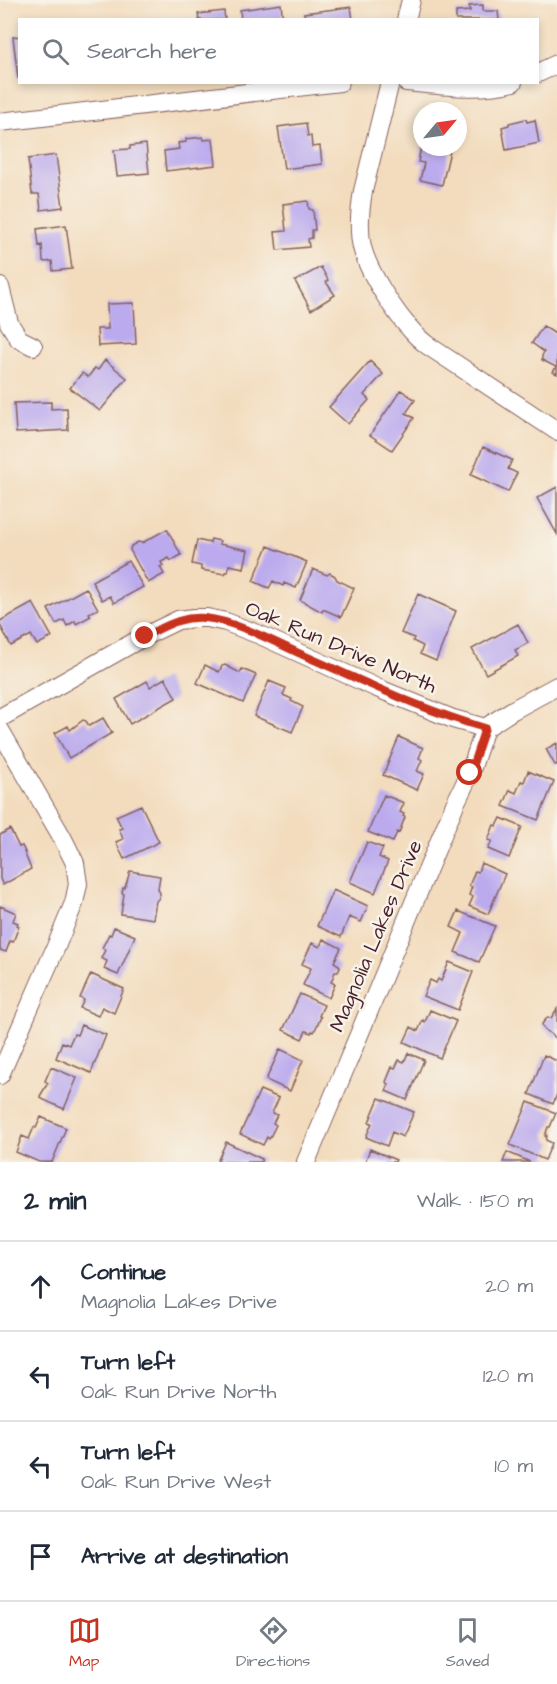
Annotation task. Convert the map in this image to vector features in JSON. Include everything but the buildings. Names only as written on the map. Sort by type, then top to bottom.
[{"type":"street","points":[[406,18],[411,0]]},
{"type":"street","points":[[539,71],[557,64]]},
{"type":"street","points":[[0,122],[323,84]]},
{"type":"street","points":[[390,84],[360,209],[362,247],[368,264],[388,299],[413,332],[427,345],[557,431]]},
{"type":"street","points":[[426,84],[457,87],[507,84]]},
{"type":"street","points":[[0,287],[9,324],[19,339],[33,346]]},
{"type":"street","name":"Oak Run Drive North","points":[[0,718],[145,636],[178,620],[207,618],[225,622],[377,688],[442,714],[485,728]]},
{"type":"street","points":[[485,728],[557,686]]},
{"type":"street","name":"Magnolia Lakes Drive","points":[[306,1162],[470,773],[485,728]]},
{"type":"street","points":[[0,729],[70,855],[77,869],[78,884],[74,903],[55,950],[0,1075]]},
{"type":"route","points":[[145,636],[178,620],[207,618],[225,622],[377,688],[485,728],[470,773]]}]
